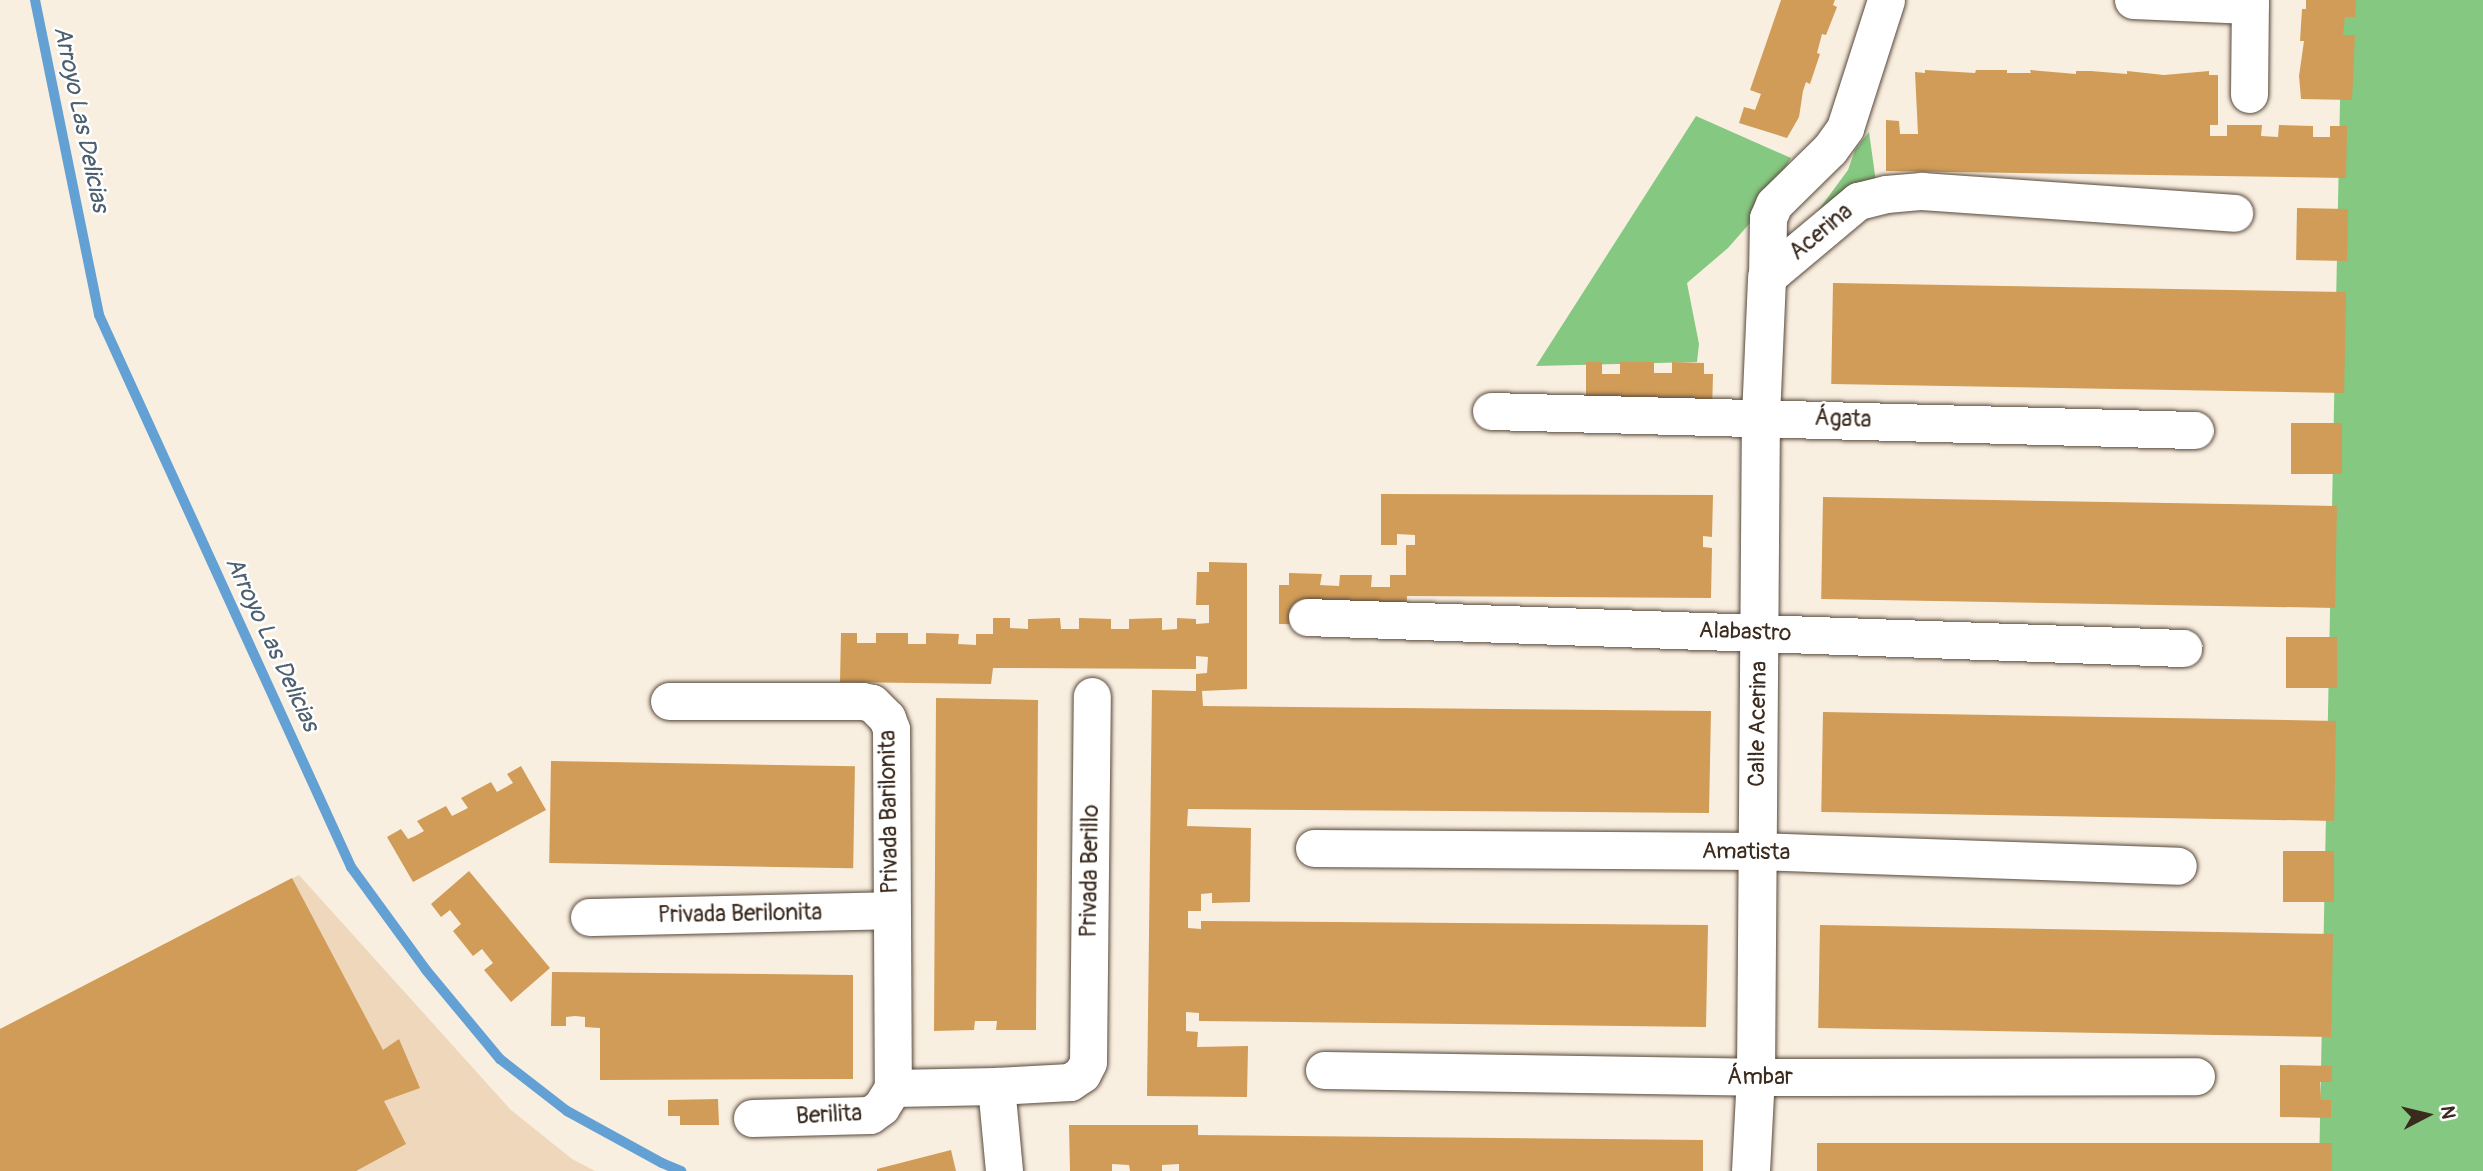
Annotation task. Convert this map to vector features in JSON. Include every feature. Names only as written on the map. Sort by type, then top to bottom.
[{"type":"street","name":"Acerina","points":[[1767,277],[1768,218],[1774,204],[1830,149],[1845,128],[1886,0]]},
{"type":"street","points":[[2133,0],[2250,3],[2249,94]]},
{"type":"street","name":"Acerina","points":[[1767,277],[1858,201],[1886,194],[1922,191],[2234,213]]},
{"type":"street","name":"Calle Acerina","points":[[1751,1171],[1756,1077],[1761,417],[1767,277]]},
{"type":"street","name":"Ágata","points":[[1491,411],[2195,430]]},
{"type":"street","name":"Alabastro","points":[[1307,617],[2183,648]]},
{"type":"street","name":"Privada Berillo","points":[[893,1088],[1070,1082],[1083,1074],[1088,1062],[1092,696]]},
{"type":"street","name":"Privada Barilonita","points":[[669,701],[862,701],[872,703],[882,710],[891,729],[893,1088]]},
{"type":"street","name":"Amatista","points":[[1314,848],[1756,851],[2178,866]]},
{"type":"street","name":"Privada Berilonita","points":[[589,917],[891,910]]},
{"type":"street","name":"Ámbar","points":[[1324,1070],[1756,1077],[2196,1076]]},
{"type":"street","points":[[996,1086],[1004,1171]]},
{"type":"street","name":"Berilita","points":[[752,1118],[857,1118],[870,1115],[881,1107],[893,1088]]},
{"type":"shaded area","points":[[299,875],[511,1110],[572,1159],[595,1171],[0,1171],[0,1029]]},
{"type":"green space","points":[[2342,0],[2483,0],[2483,1171],[2319,1171]]},
{"type":"green space","points":[[1696,116],[1791,158],[1757,215],[1728,248],[1687,283],[1699,344],[1697,362],[1536,366]]},
{"type":"green space","points":[[1869,132],[1876,182],[1792,246],[1848,170],[1855,150]]},
{"type":"building","points":[[1781,0],[1835,0],[1833,5],[1837,7],[1826,35],[1822,34],[1817,53],[1820,54],[1810,84],[1806,82],[1803,91],[1799,117],[1787,138],[1739,123],[1744,107],[1755,110],[1761,94],[1750,90]]},
{"type":"building","points":[[2306,0],[2356,0],[2355,17],[2345,17],[2343,35],[2355,35],[2352,100],[2301,99],[2299,76],[2304,41],[2300,41],[2302,9],[2306,9]]},
{"type":"building","points":[[1925,70],[1975,73],[1976,70],[2007,70],[2007,73],[2031,73],[2030,70],[2076,74],[2076,71],[2091,71],[2127,74],[2127,71],[2164,75],[2209,71],[2209,75],[2218,75],[2218,125],[2210,125],[2210,136],[2227,136],[2227,125],[2262,125],[2261,136],[2278,137],[2279,125],[2313,126],[2313,137],[2330,137],[2330,126],[2347,126],[2346,178],[1886,171],[1886,120],[1899,121],[1900,134],[1918,134],[1915,72],[1925,73]]},
{"type":"building","points":[[2297,208],[2348,209],[2347,261],[2296,260]]},
{"type":"building","points":[[1833,283],[2346,292],[2344,393],[1831,384]]},
{"type":"building","points":[[1586,362],[1602,362],[1602,374],[1620,374],[1620,362],[1654,362],[1654,373],[1672,373],[1672,362],[1704,363],[1704,374],[1713,374],[1712,413],[1586,412]]},
{"type":"building","points":[[2291,423],[2342,423],[2342,474],[2291,474]]},
{"type":"building","points":[[1381,494],[1713,495],[1712,537],[1703,536],[1703,547],[1712,548],[1711,598],[1407,596],[1406,626],[1279,624],[1279,585],[1289,585],[1289,573],[1322,574],[1320,585],[1339,586],[1340,575],[1372,575],[1371,587],[1390,587],[1390,575],[1406,575],[1406,545],[1415,545],[1415,535],[1397,534],[1397,545],[1381,545]]},
{"type":"building","points":[[1823,497],[2337,506],[2335,608],[1821,599]]},
{"type":"building","points":[[1209,562],[1247,563],[1247,689],[1202,691],[1203,706],[1711,711],[1709,813],[1188,809],[1187,826],[1251,828],[1250,902],[1212,903],[1212,893],[1201,894],[1201,911],[1188,911],[1188,928],[1201,929],[1201,921],[1708,925],[1706,1027],[1199,1021],[1199,1013],[1186,1012],[1186,1031],[1198,1032],[1197,1047],[1248,1046],[1247,1097],[1147,1096],[1152,690],[1196,691],[1196,674],[1207,673],[1208,657],[1196,656],[1196,669],[993,668],[991,684],[840,682],[841,633],[857,633],[857,643],[876,643],[876,633],[908,633],[908,644],[926,644],[926,633],[959,634],[958,644],[976,645],[976,634],[993,634],[993,618],[1010,618],[1010,628],[1028,629],[1028,619],[1060,618],[1061,629],[1079,629],[1079,618],[1111,619],[1111,629],[1129,629],[1129,619],[1162,618],[1162,630],[1177,629],[1177,618],[1196,619],[1196,624],[1209,623],[1209,605],[1196,605],[1197,572],[1209,572]]},
{"type":"building","points":[[2286,637],[2337,637],[2337,688],[2286,688]]},
{"type":"building","points":[[936,698],[1038,700],[1036,1030],[996,1030],[997,1021],[975,1021],[974,1030],[934,1031]]},
{"type":"building","points":[[1823,712],[2336,721],[2334,821],[1821,812]]},
{"type":"building","points":[[551,761],[855,766],[853,868],[549,863]]},
{"type":"building","points":[[521,766],[546,810],[413,882],[387,837],[401,829],[408,839],[415,836],[424,831],[417,821],[446,806],[452,816],[468,808],[461,798],[491,782],[497,792],[513,783],[507,774]]},
{"type":"building","points":[[2283,851],[2334,851],[2334,902],[2283,902]]},
{"type":"building","points":[[469,871],[550,968],[511,1002],[484,970],[493,963],[482,949],[473,956],[453,931],[461,924],[450,910],[441,917],[431,904]]},
{"type":"building","points":[[292,878],[383,1050],[399,1039],[420,1088],[384,1101],[406,1144],[356,1171],[0,1171],[0,1029]]},
{"type":"building","points":[[1820,925],[2333,934],[2331,1037],[1818,1028]]},
{"type":"building","points":[[552,972],[853,975],[853,1079],[600,1080],[600,1028],[585,1027],[585,1017],[575,1016],[566,1017],[566,1026],[551,1026]]},
{"type":"building","points":[[2280,1065],[2332,1066],[2332,1082],[2320,1082],[2321,1100],[2331,1100],[2331,1118],[2280,1117]]},
{"type":"building","points":[[718,1099],[719,1125],[680,1125],[680,1116],[668,1116],[668,1100]]},
{"type":"building","points":[[1069,1125],[1198,1125],[1198,1135],[1703,1140],[1703,1171],[1179,1171],[1179,1164],[1162,1165],[1162,1171],[1130,1171],[1129,1165],[1112,1164],[1112,1171],[1070,1171]]},
{"type":"building","points":[[1817,1143],[2332,1143],[2332,1171],[1817,1171]]},
{"type":"building","points":[[951,1150],[956,1171],[877,1171],[877,1169]]},
{"type":"waterway","name":"Arroyo Las Delicias","points":[[35,0],[99,315],[351,867],[426,970],[500,1059],[567,1111],[681,1171]]}]
